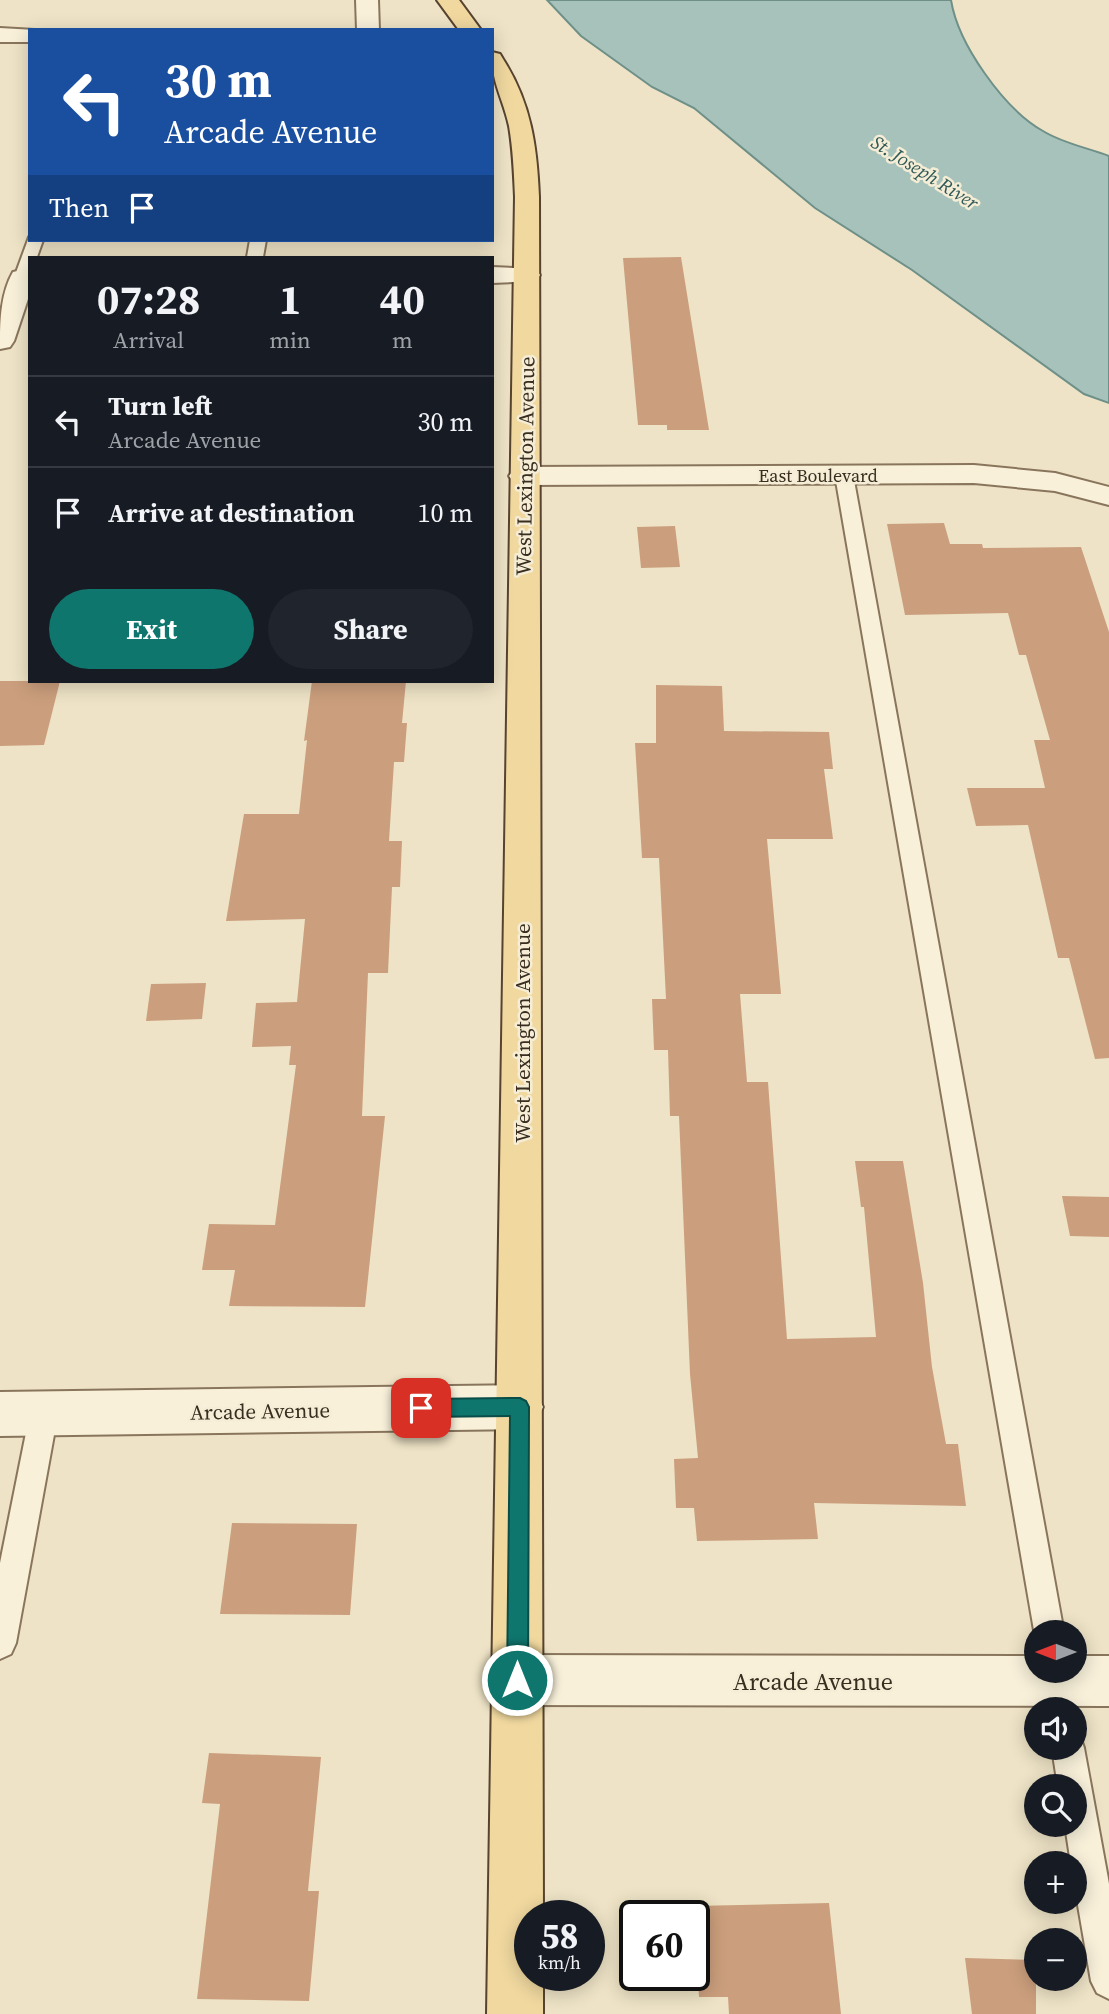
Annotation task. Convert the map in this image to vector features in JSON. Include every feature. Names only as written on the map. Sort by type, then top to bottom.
[{"type":"main road","points":[[448,0],[469,28]]},
{"type":"main road","name":"West Lexington Avenue","points":[[494,63],[515,99],[522,124],[526,186],[509,275],[524,476],[515,2014]]},
{"type":"street","points":[[368,0],[368,28]]},
{"type":"street","points":[[0,35],[28,35]]},
{"type":"street","points":[[0,341],[17,278]]},
{"type":"street","name":"East Boulevard","points":[[524,476],[1019,477],[1062,483],[1109,496]]},
{"type":"street","name":"Arcade Avenue","points":[[0,1414],[520,1407]]},
{"type":"street","name":"Arcade Avenue","points":[[517,1680],[1058,1688],[1109,1681]]},
{"type":"lane","points":[[17,278],[34,242]]},
{"type":"lane","points":[[844,475],[1046,1620]]},
{"type":"lane","points":[[0,1643],[44,1413]]},
{"type":"lane","points":[[1070,1760],[1109,1981]]},
{"type":"water","name":"St. Joseph River","points":[[547,0],[951,0],[955,17],[973,55],[1013,107],[1028,121],[1050,135],[1109,156],[1109,403],[1084,394],[912,270],[815,208],[694,108],[652,87],[581,36]]},
{"type":"building","points":[[681,257],[709,430],[667,430],[667,425],[638,425],[623,258]]},
{"type":"building","points":[[944,523],[950,544],[982,544],[983,548],[1081,547],[1109,632],[1109,1058],[1095,1059],[1069,958],[1058,958],[1028,825],[976,826],[967,788],[1045,788],[1034,740],[1050,740],[1026,655],[1019,655],[1008,613],[905,615],[887,524]]},
{"type":"building","points":[[675,526],[680,567],[641,568],[637,527]]},
{"type":"building","points":[[0,681],[60,683],[44,745],[0,746]]},
{"type":"building","points":[[312,683],[406,683],[402,723],[407,723],[404,762],[394,762],[389,841],[402,841],[400,887],[392,887],[388,973],[368,973],[362,1116],[385,1116],[365,1307],[229,1306],[235,1270],[202,1270],[209,1224],[275,1225],[296,1065],[289,1065],[291,1046],[252,1047],[256,1003],[297,1002],[305,919],[226,921],[244,814],[299,814],[307,740],[304,741]]},
{"type":"building","points":[[656,685],[722,686],[724,731],[829,732],[833,769],[824,769],[833,839],[767,839],[781,994],[740,994],[747,1082],[768,1082],[787,1339],[876,1337],[864,1207],[861,1207],[855,1161],[903,1161],[923,1283],[932,1367],[946,1444],[958,1444],[966,1506],[814,1503],[818,1539],[697,1541],[694,1508],[676,1508],[674,1459],[698,1458],[690,1374],[679,1116],[670,1116],[668,1050],[654,1050],[652,999],[666,999],[659,858],[642,858],[635,743],[656,743]]},
{"type":"building","points":[[206,983],[202,1019],[146,1021],[151,984]]},
{"type":"building","points":[[1062,1196],[1109,1197],[1109,1237],[1070,1236]]},
{"type":"building","points":[[232,1523],[357,1524],[350,1615],[220,1614]]},
{"type":"building","points":[[209,1753],[321,1757],[308,1891],[319,1891],[309,2001],[197,1999],[220,1804],[202,1803]]},
{"type":"building","points":[[829,1903],[841,2014],[729,2014],[728,1997],[699,1997],[699,1991],[710,1991],[710,1906]]},
{"type":"building","points":[[965,1958],[1024,1960],[1024,1991],[1036,1991],[1036,2014],[972,2014]]},
{"type":"route","points":[[421,1408],[520,1407],[517,1680]]}]
